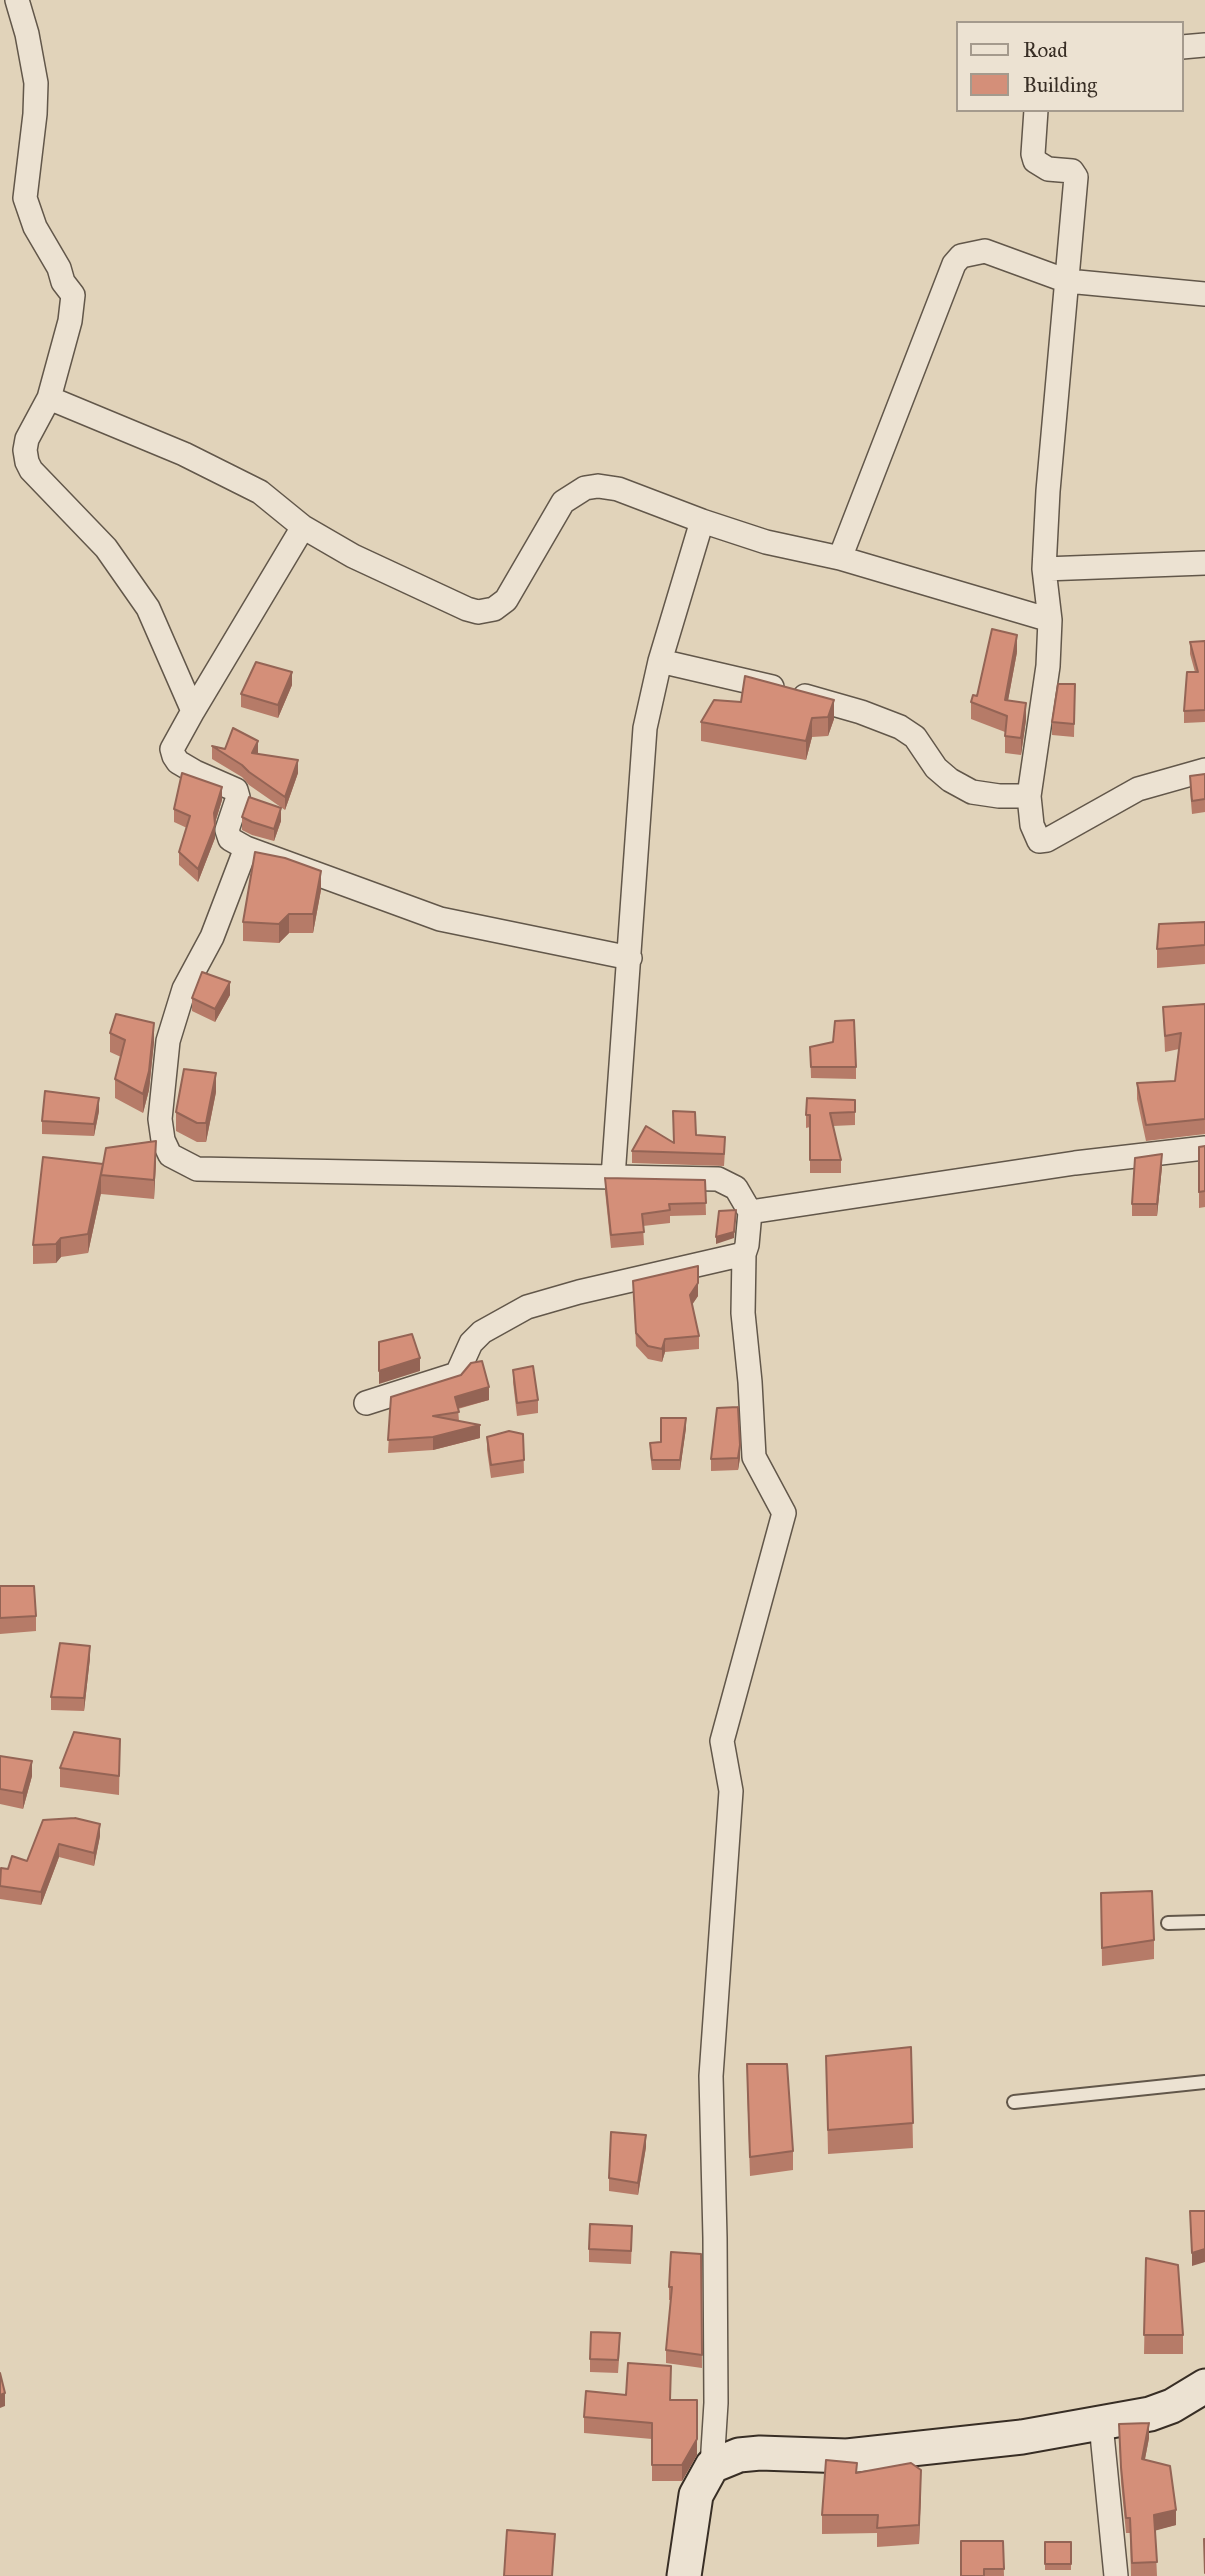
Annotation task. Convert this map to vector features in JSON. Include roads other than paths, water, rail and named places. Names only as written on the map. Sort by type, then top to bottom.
[{"type":"street","points":[[18,0],[36,83],[25,198],[35,227],[59,268],[63,282],[73,295],[70,321],[49,398],[27,439],[27,462],[31,470],[106,548],[127,575],[148,608],[193,711]]},
{"type":"street","points":[[1184,47],[1205,45]]},
{"type":"street","points":[[1036,112],[1033,154],[1035,161],[1048,169],[1076,173],[1048,491],[1044,569],[1049,620],[1048,666],[1029,796],[1036,837],[1043,842],[1138,789],[1205,770]]},
{"type":"street","points":[[840,558],[954,264],[961,256],[985,251],[1067,281],[1205,294]]},
{"type":"street","points":[[49,398],[184,454],[260,492],[303,527],[353,556],[467,609],[484,612],[494,609],[506,600],[563,502],[584,488],[598,486],[618,489],[766,542],[840,558],[1049,620]]},
{"type":"street","points":[[613,1177],[645,728],[660,661],[702,521]]},
{"type":"street","points":[[303,527],[172,749],[178,762],[236,790],[238,797],[227,830],[230,839],[246,848],[440,919],[630,958]]},
{"type":"street","points":[[1044,569],[1205,563]]},
{"type":"street","points":[[660,661],[761,684],[861,712],[900,727],[915,737],[936,768],[950,780],[972,792],[999,796],[1029,796]]},
{"type":"street","points":[[246,848],[212,937],[184,989],[168,1041],[160,1119],[163,1140],[170,1155],[197,1169],[718,1180],[736,1188],[750,1212],[744,1254],[743,1313],[754,1457],[784,1513],[722,1741],[731,1791],[711,2076],[716,2403],[712,2466],[696,2495],[684,2576]]},
{"type":"street","points":[[750,1212],[1075,1163],[1205,1148]]},
{"type":"street","points":[[366,1403],[457,1374],[471,1343],[482,1332],[527,1307],[579,1292],[744,1254]]},
{"type":"street","points":[[712,2466],[739,2455],[760,2453],[847,2455],[1022,2437],[1150,2414],[1171,2406],[1205,2386]]},
{"type":"street","points":[[1101,2424],[1116,2576]]},
{"type":"lane","points":[[1168,1923],[1205,1923]]},
{"type":"lane","points":[[1014,2102],[1205,2082]]}]
